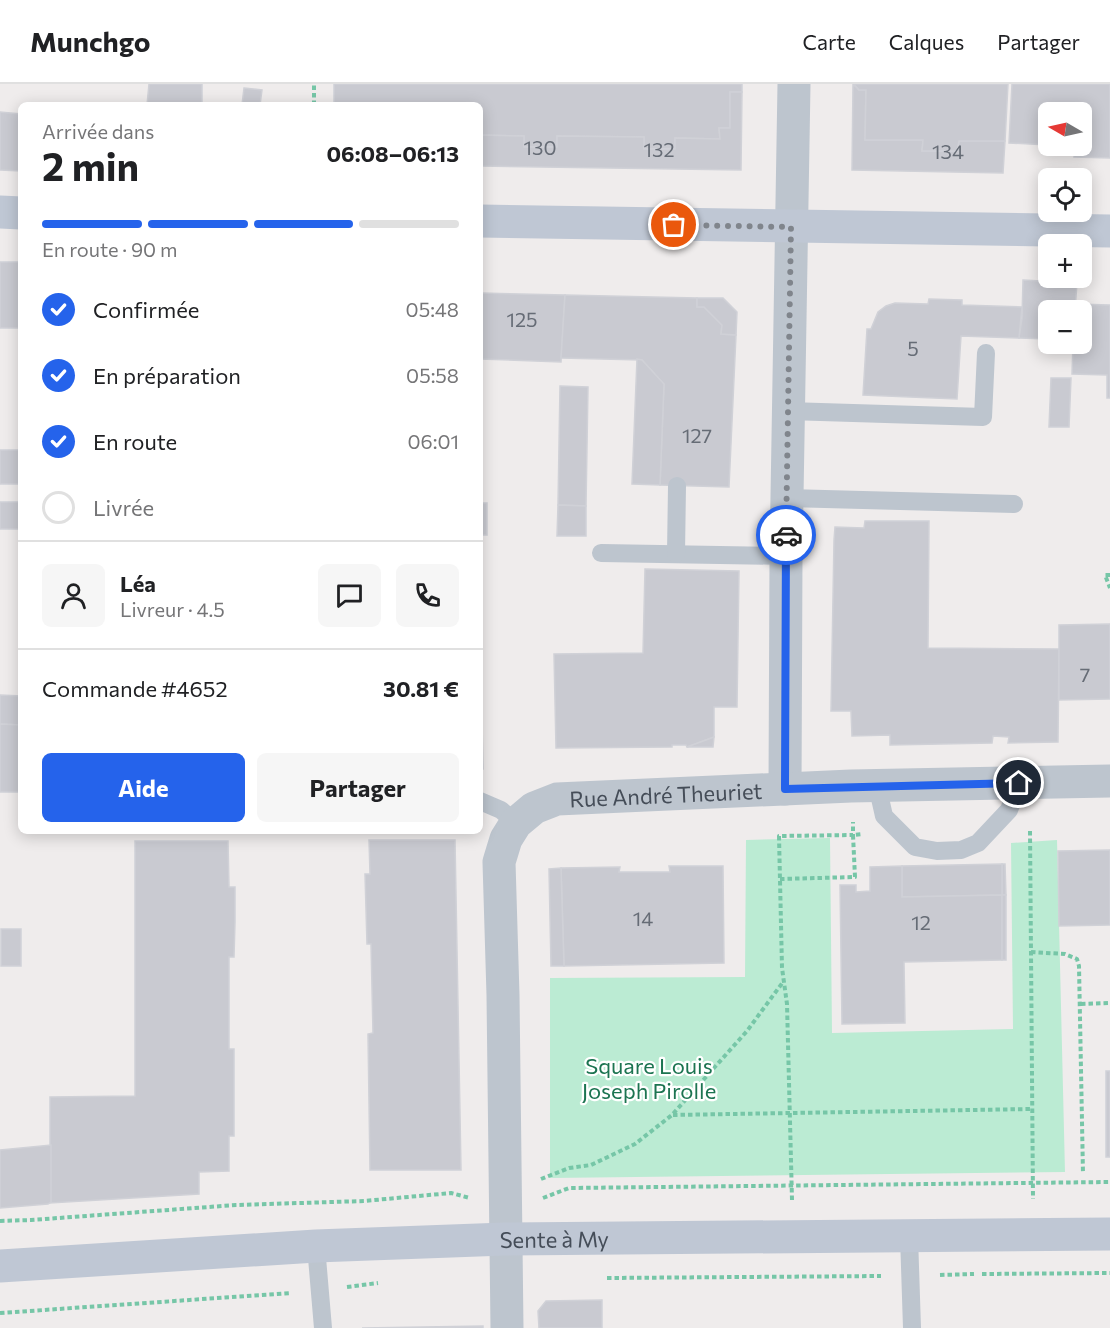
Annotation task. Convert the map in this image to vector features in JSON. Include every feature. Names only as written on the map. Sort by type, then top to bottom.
[{"type":"street","points":[[785,789],[786,556],[794,84]]},
{"type":"street","points":[[0,212],[18,213]]},
{"type":"street","points":[[483,221],[1110,231]]},
{"type":"street","name":"Rue André Theuriet","points":[[507,1328],[499,862],[506,839],[516,823],[534,808],[557,799],[864,786],[1110,781]]},
{"type":"street","name":"Sente à My","points":[[0,1266],[316,1246],[505,1239],[1110,1234]]},
{"type":"lane","points":[[788,411],[983,417],[986,353]]},
{"type":"lane","points":[[676,554],[678,486]]},
{"type":"lane","points":[[787,498],[1014,504]]},
{"type":"lane","points":[[601,553],[786,556]]},
{"type":"lane","points":[[864,786],[884,816],[915,847],[936,851],[961,850],[978,843],[1009,810],[1024,783]]},
{"type":"lane","points":[[483,802],[501,810],[516,823]]},
{"type":"lane","points":[[909,1236],[912,1328]]},
{"type":"lane","points":[[316,1246],[323,1328]]},
{"type":"path","points":[[314,84],[314,102]]},
{"type":"path","points":[[1110,575],[1105,575],[1110,588]]},
{"type":"path","points":[[1024,783],[1031,952],[1033,1235]]},
{"type":"path","points":[[780,879],[855,877],[854,835],[864,786]]},
{"type":"path","points":[[793,1237],[787,1004],[783,982],[779,836],[901,833]]},
{"type":"path","points":[[1031,952],[1065,954],[1077,959],[1079,966],[1083,1174]]},
{"type":"path","points":[[505,1198],[569,1168],[591,1165],[635,1144],[672,1115],[747,1031],[783,982]]},
{"type":"path","points":[[1081,1004],[1110,1003]]},
{"type":"path","points":[[672,1115],[1032,1109]]},
{"type":"path","points":[[0,1221],[236,1205],[364,1201],[452,1193],[478,1200],[505,1198],[530,1203],[569,1188],[1110,1182]]},
{"type":"path","points":[[603,1278],[1110,1273]]},
{"type":"green space","name":"Square Louis Joseph Pirolle","points":[[830,838],[832,1033],[1013,1029],[1011,843],[1057,840],[1065,1172],[550,1178],[550,978],[745,977],[746,840]]},
{"type":"building","points":[[149,84],[202,84],[202,102],[147,102]]},
{"type":"building","points":[[334,84],[742,84],[742,92],[730,92],[730,128],[719,128],[720,139],[675,138],[675,149],[644,149],[644,137],[557,136],[557,147],[524,147],[524,136],[483,135],[483,102],[334,102]]},
{"type":"building","points":[[853,84],[859,90],[866,90],[865,140],[923,140],[922,151],[957,151],[959,141],[1005,141],[1003,173],[852,170]]},
{"type":"building","points":[[854,84],[1008,84],[1005,141],[959,141],[957,151],[922,151],[923,140],[865,140],[866,90],[859,90]]},
{"type":"building","points":[[1012,84],[1110,84],[1110,158],[1074,157],[1092,156],[1092,102],[1038,102],[1038,144],[1009,143]]},
{"type":"building","points":[[244,88],[262,90],[260,102],[242,102]]},
{"type":"building","points":[[730,92],[742,92],[741,170],[483,166],[483,135],[524,136],[524,147],[557,147],[557,136],[644,137],[644,149],[675,149],[675,138],[720,139],[719,128],[730,128]]},
{"type":"building","points":[[0,112],[18,114],[18,171],[0,170]]},
{"type":"building","points":[[0,262],[18,262],[18,328],[0,328]]},
{"type":"building","points":[[1023,280],[1038,281],[1038,288],[1077,288],[1076,300],[1038,300],[1038,339],[1019,338]]},
{"type":"building","points":[[483,293],[565,295],[561,362],[483,359]]},
{"type":"building","points":[[565,295],[697,298],[697,307],[704,307],[722,325],[721,334],[736,335],[729,487],[660,485],[664,384],[642,360],[561,358]]},
{"type":"building","points":[[697,298],[723,298],[737,312],[736,335],[721,334],[722,325],[704,307],[697,307]]},
{"type":"building","points":[[929,299],[962,300],[962,305],[1022,307],[1019,338],[961,336],[957,399],[863,395],[867,329],[871,329],[878,312],[895,303],[928,304]]},
{"type":"building","points":[[1092,304],[1110,305],[1110,398],[1107,398],[1107,375],[1072,374],[1073,354],[1092,354]]},
{"type":"building","points":[[637,359],[642,360],[664,384],[660,485],[632,484]]},
{"type":"building","points":[[1051,378],[1071,378],[1069,427],[1049,427]]},
{"type":"building","points":[[560,386],[588,387],[586,506],[558,505]]},
{"type":"building","points":[[0,450],[18,450],[18,484],[0,484]]},
{"type":"building","points":[[0,502],[18,502],[18,529],[0,529]]},
{"type":"building","points":[[483,503],[487,503],[487,535],[483,535]]},
{"type":"building","points":[[558,505],[586,506],[586,536],[557,536]]},
{"type":"building","points":[[865,521],[929,521],[928,648],[1059,649],[1058,742],[1008,743],[1009,737],[993,736],[992,743],[890,745],[890,735],[852,736],[851,711],[831,711],[834,540],[835,527],[864,528]]},
{"type":"building","points":[[645,569],[739,571],[737,707],[714,707],[714,737],[687,747],[686,745],[672,745],[672,747],[556,748],[554,654],[643,653]]},
{"type":"building","points":[[1110,624],[1110,699],[1059,700],[1059,625]]},
{"type":"building","points":[[0,695],[18,696],[18,725],[0,724]]},
{"type":"building","points":[[0,724],[18,725],[18,792],[0,792]]},
{"type":"building","points":[[714,737],[713,747],[687,747]]},
{"type":"building","points":[[369,840],[455,840],[461,1170],[370,1170],[368,1034],[373,1033],[371,944],[367,944],[365,874],[370,874]]},
{"type":"building","points":[[135,841],[228,841],[229,887],[235,887],[234,957],[229,957],[229,1049],[234,1049],[234,1136],[229,1136],[229,1171],[199,1172],[199,1194],[50,1203],[50,1097],[135,1096]]},
{"type":"building","points":[[1110,850],[1110,925],[1059,926],[1058,851]]},
{"type":"building","points":[[1002,864],[1005,864],[1006,895],[1002,895]]},
{"type":"building","points":[[1002,864],[1002,895],[902,897],[902,866]]},
{"type":"building","points":[[669,866],[723,866],[724,963],[564,966],[561,868],[620,867],[619,872],[670,872]]},
{"type":"building","points":[[902,866],[902,897],[1002,895],[1002,960],[904,962],[905,1023],[842,1024],[840,885],[856,885],[856,892],[870,891],[870,867]]},
{"type":"building","points":[[561,868],[564,966],[551,966],[549,869]]},
{"type":"building","points":[[1002,895],[1006,895],[1006,960],[1002,960]]},
{"type":"building","points":[[1,929],[21,929],[21,966],[1,966]]},
{"type":"building","points":[[1106,1071],[1110,1071],[1110,1157],[1106,1157]]},
{"type":"building","points":[[51,1145],[51,1202],[0,1208],[0,1150]]},
{"type":"building","points":[[602,1300],[602,1328],[539,1328],[538,1311],[546,1301]]},
{"type":"building","points":[[483,1326],[483,1328],[362,1328]]},
{"type":"way so far","points":[[674,225],[791,227],[786,535]]},
{"type":"route","points":[[786,535],[785,789],[1019,783]]}]
